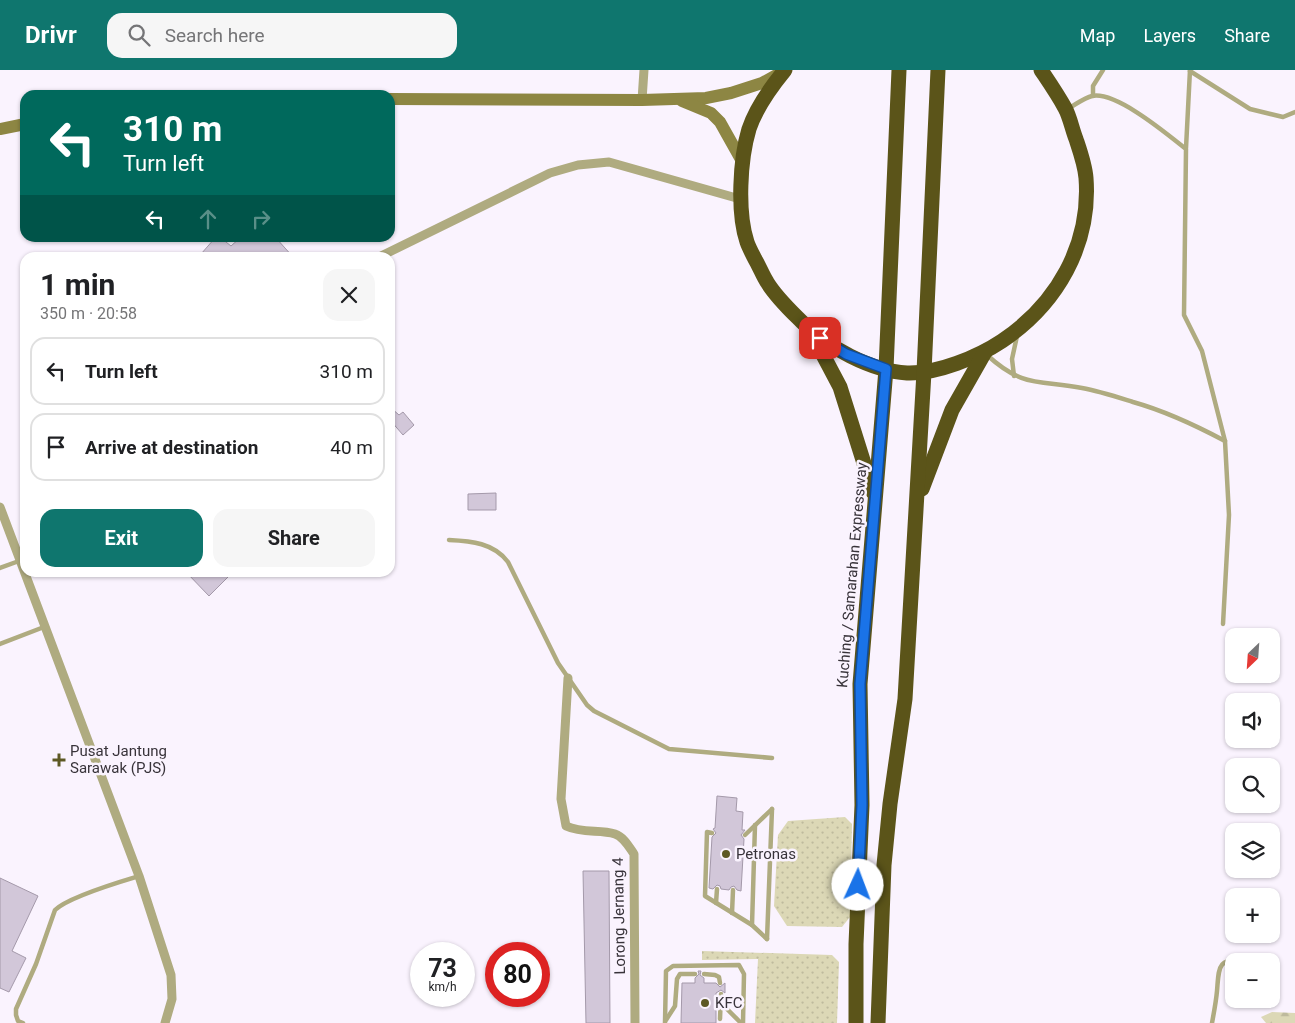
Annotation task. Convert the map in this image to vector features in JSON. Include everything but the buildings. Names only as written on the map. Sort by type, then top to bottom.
[{"type":"highway","points":[[785,70],[762,102],[749,128],[743,163],[740,199],[747,242],[767,283],[784,304],[808,328],[846,354],[886,369],[906,373],[924,372],[985,352],[1018,330],[1050,298],[1065,274],[1076,250],[1086,202],[1086,176],[1066,109],[1040,70]]},
{"type":"highway","name":"Kuching / Samarahan Expressway","points":[[856,1023],[856,944],[862,805],[860,684],[886,369],[899,70]]},
{"type":"highway","points":[[878,1023],[884,865],[890,804],[906,699],[938,70]]},
{"type":"highway","points":[[808,328],[840,387],[875,501]]},
{"type":"highway","points":[[917,504],[952,410],[985,352]]},
{"type":"street","points":[[642,100],[644,70]]},
{"type":"street","points":[[395,99],[642,100],[706,98],[731,94],[762,83],[785,70]]},
{"type":"street","points":[[677,98],[711,113],[720,122],[743,163]]},
{"type":"street","points":[[0,129],[20,125]]},
{"type":"street","points":[[388,252],[550,173],[578,165],[609,162],[740,199]]},
{"type":"street","points":[[0,507],[19,561]]},
{"type":"street","points":[[25,577],[138,876],[171,975],[172,999],[165,1023]]},
{"type":"street","name":"Lorong Jernang 4","points":[[568,678],[561,799],[566,826],[574,830],[615,834],[626,842],[634,854],[634,1023]]},
{"type":"lane","points":[[1092,96],[1093,86],[1103,70]]},
{"type":"lane","points":[[1190,70],[1250,109],[1283,117],[1295,112]]},
{"type":"lane","points":[[1190,70],[1186,148],[1184,315],[1202,351],[1224,441],[1229,515],[1223,624]]},
{"type":"lane","points":[[1066,109],[1092,96],[1113,100],[1143,116],[1186,148]]},
{"type":"lane","points":[[1014,376],[1012,359],[1018,330]]},
{"type":"lane","points":[[985,352],[998,365],[1014,376],[1043,384],[1082,388],[1134,402],[1180,419],[1224,441]]},
{"type":"lane","points":[[448,540],[476,542],[502,554],[508,562],[558,663],[587,705],[594,711],[669,748],[772,758]]},
{"type":"lane","points":[[0,568],[19,561]]},
{"type":"lane","points":[[0,644],[44,628]]},
{"type":"lane","points":[[712,833],[707,832],[705,896],[752,925],[767,939],[772,809],[745,835]]},
{"type":"lane","points":[[752,925],[755,825]]},
{"type":"lane","points":[[23,1023],[18,1021],[16,1009],[36,964],[55,910],[71,901],[112,884],[138,876]]},
{"type":"lane","points":[[716,903],[717,889]]},
{"type":"lane","points":[[732,890],[732,913]]},
{"type":"lane","points":[[1212,1023],[1217,990],[1217,973],[1225,962]]},
{"type":"lane","points":[[666,1022],[666,972],[669,968],[673,966],[739,965],[744,974],[742,1023]]},
{"type":"lane","points":[[666,1022],[675,1006],[677,979],[680,974],[695,974]]},
{"type":"lane","points":[[704,974],[719,977],[720,983]]},
{"type":"lane","points":[[720,1019],[721,994]]},
{"type":"lane","points":[[720,1002],[742,1023]]},
{"type":"green space","points":[[845,817],[852,824],[850,917],[842,927],[787,926],[774,906],[778,835],[788,821]]},
{"type":"green space","points":[[702,951],[832,955],[839,962],[837,1023],[755,1023],[758,959],[702,960]]},
{"type":"green space","points":[[1272,1012],[1295,1013],[1295,1023],[1266,1023],[1261,1017]]},
{"type":"place","name":"Pusat Jantung Sarawak (PJS)","points":[[59,760]]},
{"type":"place","name":"Petronas","points":[[726,854]]},
{"type":"place","name":"KFC","points":[[705,1003]]},
{"type":"route","points":[[820,338],[846,354],[886,369],[860,684],[862,805],[858,885]]}]
